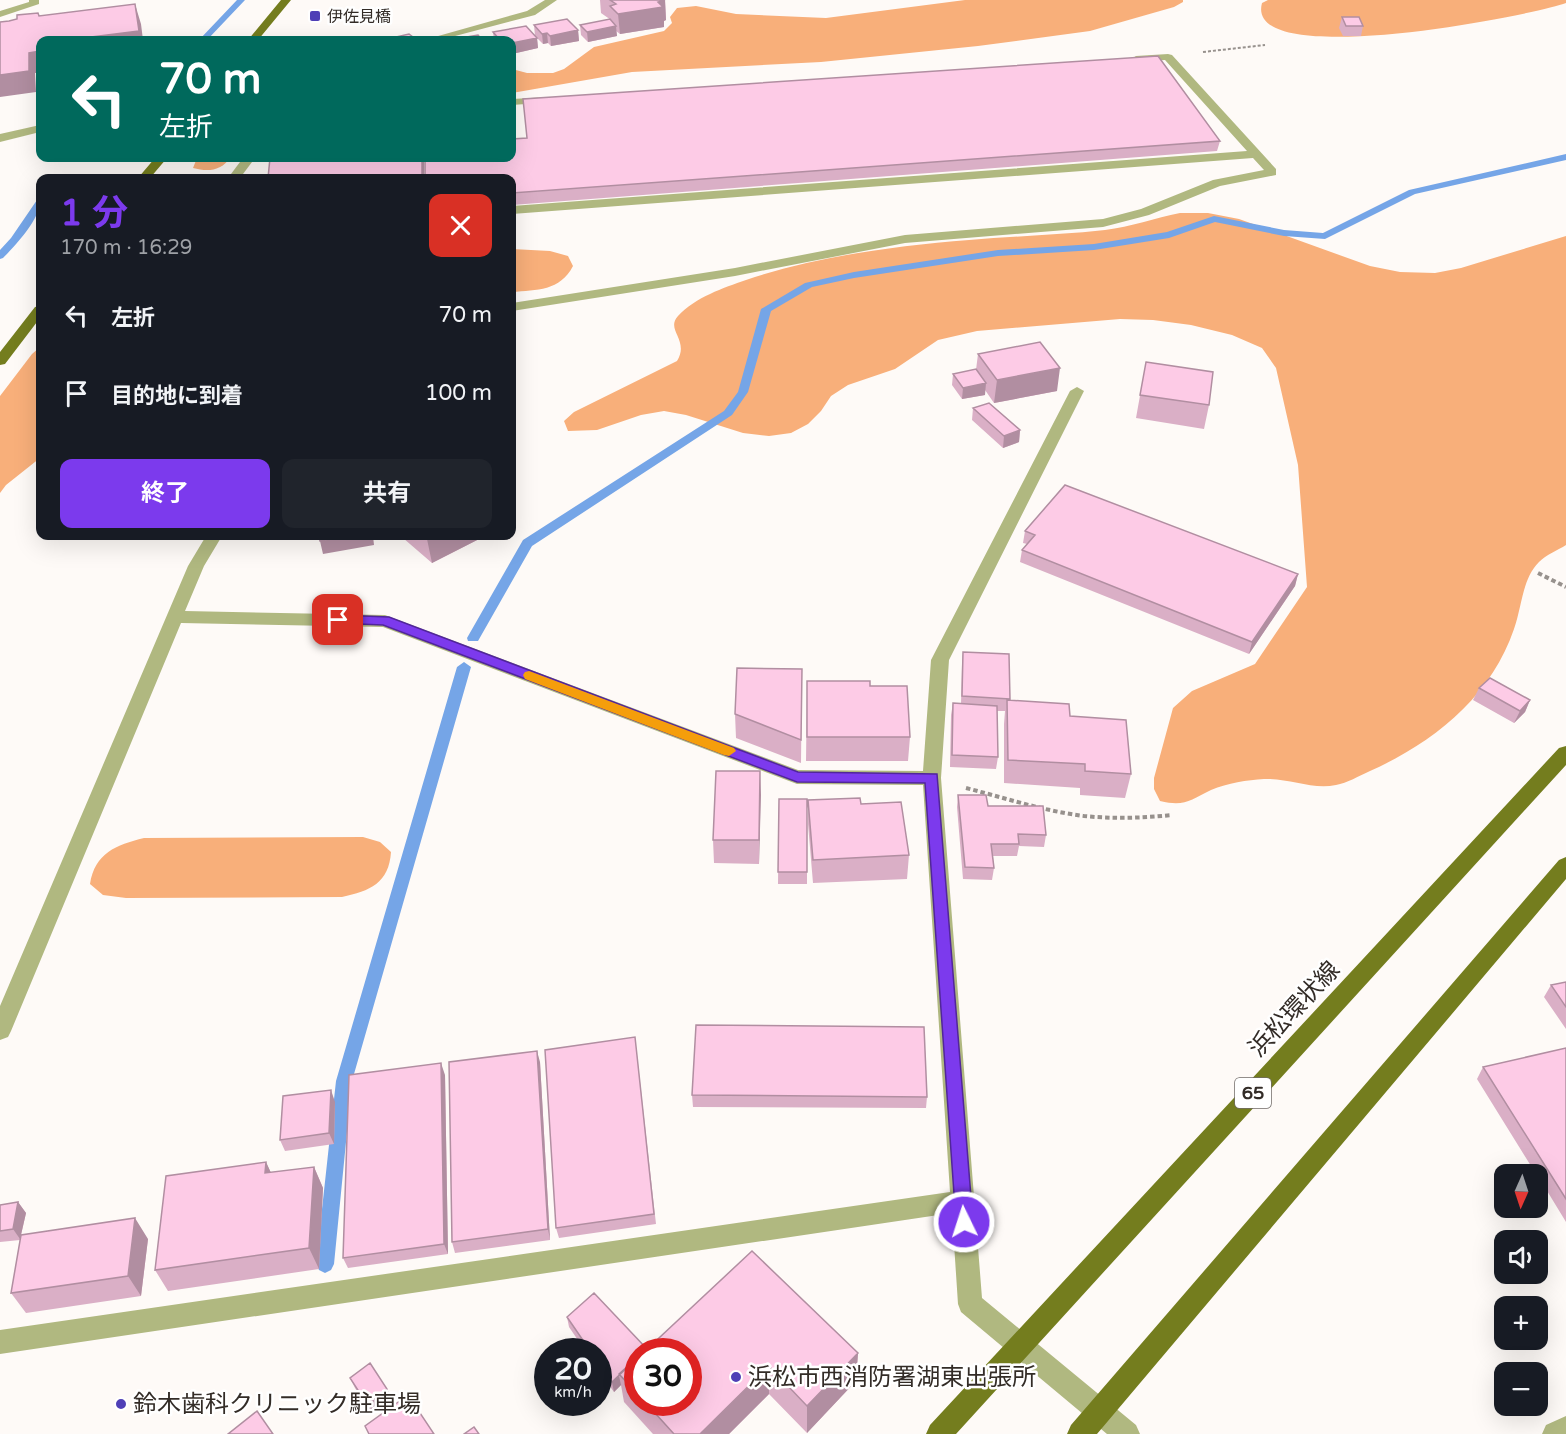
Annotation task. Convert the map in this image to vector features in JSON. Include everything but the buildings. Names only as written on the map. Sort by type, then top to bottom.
[{"type":"main road","points":[[257,36],[286,0]]},
{"type":"main road","points":[[147,174],[158,162]]},
{"type":"main road","points":[[0,361],[36,315]]},
{"type":"main road","name":"浜松環状線","points":[[939,1434],[1566,753]]},
{"type":"main road","points":[[1080,1434],[1566,865]]},
{"type":"street","points":[[0,14],[34,4],[34,0]]},
{"type":"street","points":[[444,36],[531,13],[552,0]]},
{"type":"street","points":[[516,306],[723,274],[905,239],[1091,225],[1125,219],[1217,183],[1272,172],[1168,57],[1120,60]]},
{"type":"street","points":[[516,102],[559,99]]},
{"type":"street","points":[[0,138],[36,130]]},
{"type":"street","points":[[516,210],[1256,154]]},
{"type":"street","points":[[1077,391],[940,660],[932,778],[970,1304],[1127,1434]]},
{"type":"street","points":[[0,1031],[174,617],[196,566],[212,540]]},
{"type":"street","points":[[174,617],[384,621],[797,777],[932,778]]},
{"type":"street","points":[[0,1342],[963,1201]]},
{"type":"street","points":[[1555,1434],[1566,1429]]},
{"type":"path","points":[[1168,57],[1265,45]]},
{"type":"path","points":[[1538,573],[1566,587]]},
{"type":"path","points":[[932,778],[1038,807],[1083,816],[1128,819],[1172,816]]},
{"type":"shaded area","points":[[965,0],[1183,0],[1174,7],[1090,31],[978,46],[821,62],[632,72],[516,92],[516,70],[527,73],[553,73],[564,69],[594,47],[664,31],[672,23],[670,17],[677,8],[696,6],[736,14],[826,18]]},
{"type":"shaded area","points":[[1268,0],[1566,0],[1566,3],[1542,10],[1449,27],[1394,34],[1341,37],[1297,34],[1268,23],[1262,3]]},
{"type":"shaded area","points":[[195,162],[226,162],[223,166],[209,170],[193,168]]},
{"type":"shaded area","points":[[1180,213],[1208,213],[1239,219],[1370,266],[1400,272],[1435,273],[1461,268],[1566,236],[1566,545],[1545,557],[1533,569],[1504,653],[1491,676],[1475,696],[1457,715],[1416,747],[1344,783],[1318,786],[1273,779],[1251,780],[1224,785],[1182,803],[1160,801],[1154,789],[1154,778],[1173,708],[1192,691],[1255,664],[1307,587],[1298,465],[1276,368],[1262,348],[1232,335],[1191,325],[1153,320],[1120,319],[977,331],[938,340],[895,369],[848,385],[831,396],[808,424],[791,433],[769,436],[743,433],[686,415],[664,411],[641,415],[597,430],[568,431],[564,421],[574,412],[677,361],[681,347],[674,326],[678,316],[701,298],[746,280],[800,264],[856,253],[941,242],[1105,230]]},
{"type":"shaded area","points":[[516,249],[550,251],[568,256],[573,266],[568,274],[555,285],[516,292]]},
{"type":"shaded area","points":[[36,350],[36,461],[6,485],[0,493],[0,396]]},
{"type":"shaded area","points":[[363,837],[380,842],[391,852],[389,863],[382,878],[376,884],[361,892],[342,897],[126,898],[103,895],[90,884],[97,865],[108,852],[144,838]]},
{"type":"waterway","points":[[207,36],[241,0]]},
{"type":"waterway","points":[[473,638],[527,543],[728,413],[743,392],[766,309],[809,285],[854,275],[998,253],[1094,247],[1169,235],[1214,219],[1284,233],[1325,236],[1412,192],[1566,157]]},
{"type":"waterway","points":[[0,256],[15,240],[36,208]]},
{"type":"waterway","points":[[325,1264],[344,1081],[464,667]]},
{"type":"slow traffic","points":[[529,675],[729,751]]},
{"type":"place","name":"伊佐見橋","points":[[315,16]]},
{"type":"place","name":"浜松市西消防署湖東出張所","points":[[736,1377]]},
{"type":"place","name":"鈴木歯科クリニック駐車場","points":[[121,1404]]},
{"type":"route","points":[[338,620],[384,621],[797,777],[932,778],[964,1222]]}]
